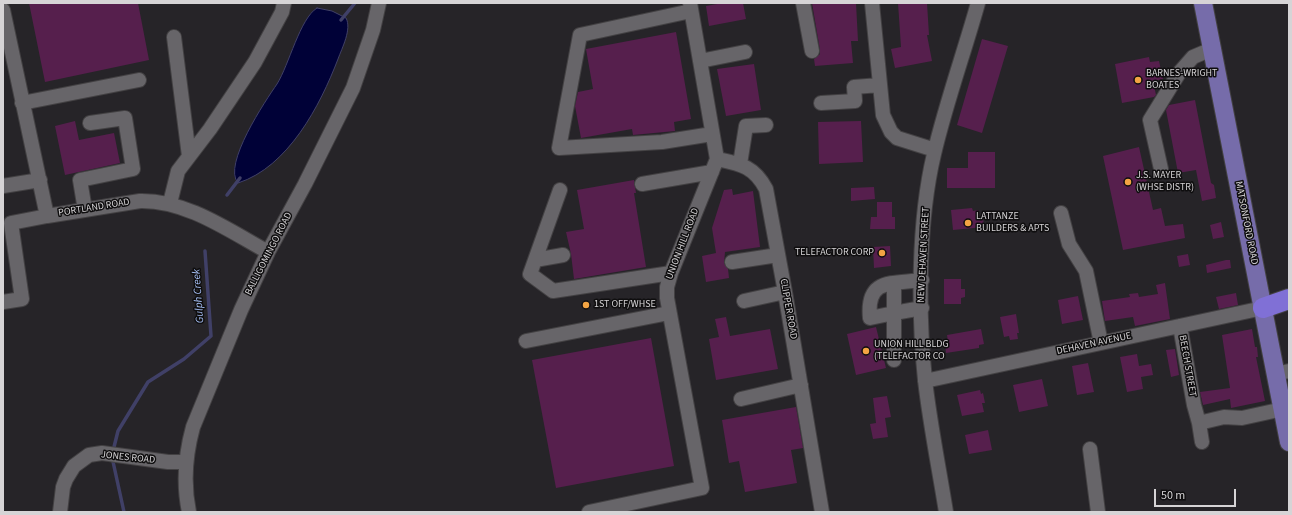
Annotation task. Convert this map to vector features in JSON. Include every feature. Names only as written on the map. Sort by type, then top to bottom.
[{"type":"highway","points":[[1263,308],[1289,300]]},
{"type":"main road","name":"MATSONFORD ROAD","points":[[1203,3],[1263,308],[1282,373],[1283,409],[1289,442]]},
{"type":"street","points":[[170,203],[178,171],[210,130],[255,62],[282,12],[284,3]]},
{"type":"street","name":"BALLIGOMINGO ROAD","points":[[189,512],[184,478],[185,462],[193,427],[241,310],[268,252],[353,88],[373,30],[379,3]]},
{"type":"street","points":[[803,3],[812,51]]},
{"type":"street","points":[[872,3],[883,115],[891,132],[897,138],[935,150]]},
{"type":"street","name":"NEW DEHAVEN STREET","points":[[946,512],[925,381],[922,308],[922,256],[927,194],[935,150],[978,3]]},
{"type":"street","points":[[642,184],[714,165],[712,134],[690,7],[580,35],[559,148],[662,142],[712,134]]},
{"type":"street","name":"PORTLAND ROAD","points":[[3,10],[47,216],[140,201],[156,200],[190,210],[268,252]]},
{"type":"street","points":[[174,37],[189,156]]},
{"type":"street","points":[[1161,170],[1150,120],[1179,73],[1192,57],[1212,49]]},
{"type":"street","points":[[700,61],[745,52]]},
{"type":"street","points":[[22,103],[139,80]]},
{"type":"street","points":[[821,104],[855,101],[854,86],[880,85]]},
{"type":"street","points":[[85,210],[80,180],[133,169],[125,118],[90,123]]},
{"type":"street","points":[[740,164],[746,126],[766,125]]},
{"type":"street","name":"CLIPPER ROAD","points":[[714,165],[740,164],[753,171],[761,179],[766,189],[822,512]]},
{"type":"street","name":"UNION HILL ROAD","points":[[589,512],[702,488],[669,313],[667,287],[671,273],[714,165]]},
{"type":"street","points":[[3,186],[40,180]]},
{"type":"street","points":[[560,190],[530,274],[553,291],[671,273]]},
{"type":"street","points":[[1061,213],[1069,244],[1086,271],[1101,343]]},
{"type":"street","points":[[3,302],[22,299],[11,223],[47,216]]},
{"type":"street","points":[[732,262],[778,254]]},
{"type":"street","points":[[535,260],[564,255]]},
{"type":"street","points":[[922,280],[885,285],[874,291],[870,296],[869,308],[870,318],[922,308]]},
{"type":"street","points":[[894,284],[894,360]]},
{"type":"street","points":[[744,301],[785,292]]},
{"type":"street","name":"DEHAVEN AVENUE","points":[[925,381],[1263,308]]},
{"type":"street","points":[[526,341],[669,313]]},
{"type":"street","name":"BEECH STREET","points":[[1180,326],[1202,442]]},
{"type":"street","points":[[741,399],[801,385]]},
{"type":"street","points":[[1199,423],[1224,417],[1242,418],[1283,409]]},
{"type":"street","points":[[1090,449],[1098,512]]},
{"type":"street","name":"JONES ROAD","points":[[60,512],[63,487],[74,466],[89,455],[102,453],[168,462],[185,462]]},
{"type":"shaded area","points":[[317,8],[332,11],[346,18],[348,22],[346,38],[331,77],[312,115],[287,149],[256,175],[238,183],[235,174],[236,162],[240,148],[247,133],[277,84],[305,21]]},
{"type":"building","points":[[29,3],[138,3],[149,60],[45,82]]},
{"type":"building","points":[[723,3],[743,3],[746,19],[709,26],[706,6]]},
{"type":"building","points":[[812,3],[856,3],[858,41],[851,41],[853,63],[815,66],[814,59],[820,54],[820,50]]},
{"type":"building","points":[[898,3],[927,3],[929,35],[927,35],[932,61],[895,68],[891,49],[901,47]]},
{"type":"building","points":[[676,32],[691,119],[674,122],[675,131],[633,135],[632,129],[581,138],[575,106],[578,92],[593,89],[586,49]]},
{"type":"building","points":[[982,39],[1008,46],[982,133],[957,125]]},
{"type":"building","name":"BARNES-WRIGHT BOATES","points":[[1149,57],[1150,62],[1159,61],[1163,79],[1153,81],[1156,95],[1154,97],[1122,103],[1115,64]]},
{"type":"building","points":[[754,64],[761,110],[726,116],[717,69]]},
{"type":"building","points":[[1195,100],[1211,183],[1214,185],[1216,198],[1202,201],[1196,170],[1178,173],[1166,110],[1169,105]]},
{"type":"building","points":[[75,121],[79,140],[114,133],[120,163],[65,175],[55,126]]},
{"type":"building","points":[[861,121],[863,162],[819,164],[818,122]]},
{"type":"building","name":"J.S. MAYER (WHSE DISTR)","points":[[1139,147],[1153,210],[1161,208],[1165,226],[1183,224],[1185,238],[1123,250],[1103,156]]},
{"type":"building","points":[[968,152],[995,152],[995,188],[947,188],[947,168],[968,168]]},
{"type":"building","points":[[634,180],[636,193],[634,193],[646,267],[574,279],[571,254],[566,232],[584,229],[577,190]]},
{"type":"building","points":[[874,187],[875,199],[851,201],[851,188]]},
{"type":"building","points":[[732,189],[733,195],[753,191],[760,247],[725,252],[724,263],[728,269],[729,278],[706,282],[702,256],[716,253],[712,228],[724,190]]},
{"type":"building","points":[[877,202],[892,202],[892,217],[895,217],[895,229],[870,229],[871,217],[877,217]]},
{"type":"building","name":"LATTANZE BUILDERS & APTS","points":[[972,208],[973,211],[978,210],[979,218],[983,218],[984,227],[953,230],[951,210]]},
{"type":"building","points":[[1221,222],[1224,237],[1213,239],[1210,225]]},
{"type":"building","name":"TELEFACTOR CORP","points":[[890,246],[891,266],[874,268],[873,247]]},
{"type":"building","points":[[1188,254],[1190,265],[1179,267],[1177,256]]},
{"type":"building","points":[[1230,260],[1231,268],[1207,273],[1206,265]]},
{"type":"building","points":[[944,279],[961,279],[961,289],[965,289],[965,297],[961,298],[961,304],[944,304]]},
{"type":"building","points":[[1165,283],[1170,319],[1135,326],[1133,317],[1105,321],[1102,301],[1130,297],[1129,294],[1138,293],[1139,297],[1158,294],[1156,285]]},
{"type":"building","points":[[1236,293],[1238,305],[1219,309],[1216,297]]},
{"type":"building","points":[[1078,296],[1083,320],[1062,324],[1058,300]]},
{"type":"building","points":[[1016,314],[1019,333],[1017,333],[1018,339],[1010,340],[1009,336],[1004,337],[1000,317]]},
{"type":"building","points":[[726,317],[730,336],[770,329],[778,369],[716,380],[709,339],[719,337],[715,319]]},
{"type":"building","name":"UNION HILL BLDG (TELEFACTOR CO","points":[[876,327],[886,368],[856,375],[847,334]]},
{"type":"building","points":[[981,329],[984,344],[979,345],[979,348],[946,353],[945,343],[948,342],[947,335]]},
{"type":"building","points":[[1252,329],[1255,347],[1257,347],[1258,357],[1256,357],[1265,401],[1231,408],[1230,399],[1203,405],[1200,392],[1230,388],[1222,335]]},
{"type":"building","points":[[651,338],[674,466],[556,488],[532,360]]},
{"type":"building","points":[[1175,349],[1179,375],[1171,377],[1166,350]]},
{"type":"building","points":[[1137,354],[1139,366],[1151,364],[1153,375],[1141,377],[1143,389],[1127,392],[1120,357]]},
{"type":"building","points":[[1088,363],[1094,392],[1077,395],[1072,366]]},
{"type":"building","points":[[1042,379],[1048,406],[1019,412],[1013,385]]},
{"type":"building","points":[[980,390],[981,394],[983,393],[985,403],[982,403],[984,412],[962,416],[957,395]]},
{"type":"building","points":[[887,396],[891,417],[885,418],[888,437],[873,439],[870,424],[876,423],[873,398]]},
{"type":"building","points":[[796,407],[803,448],[791,450],[797,483],[745,492],[739,461],[729,463],[722,420]]},
{"type":"building","points":[[988,430],[992,450],[969,454],[965,435]]},
{"type":"waterway","name":"Gulph Creek","points":[[341,20],[355,3]]},
{"type":"waterway","name":"Gulph Creek","points":[[227,195],[240,178]]},
{"type":"waterway","name":"Gulph Creek","points":[[113,451],[118,431],[148,382],[184,359],[211,336],[205,251]]},
{"type":"waterway","name":"Gulph Creek","points":[[112,457],[124,512]]},
{"type":"place","name":"BARNES-WRIGHT BOATES","points":[[1138,80]]},
{"type":"place","name":"J.S. MAYER (WHSE DISTR)","points":[[1128,182]]},
{"type":"place","name":"LATTANZE BUILDERS & APTS","points":[[968,223]]},
{"type":"place","name":"TELEFACTOR CORP","points":[[882,253]]},
{"type":"place","name":"1ST OFF/WHSE","points":[[586,305]]},
{"type":"place","name":"UNION HILL BLDG (TELEFACTOR CO","points":[[866,351]]}]
